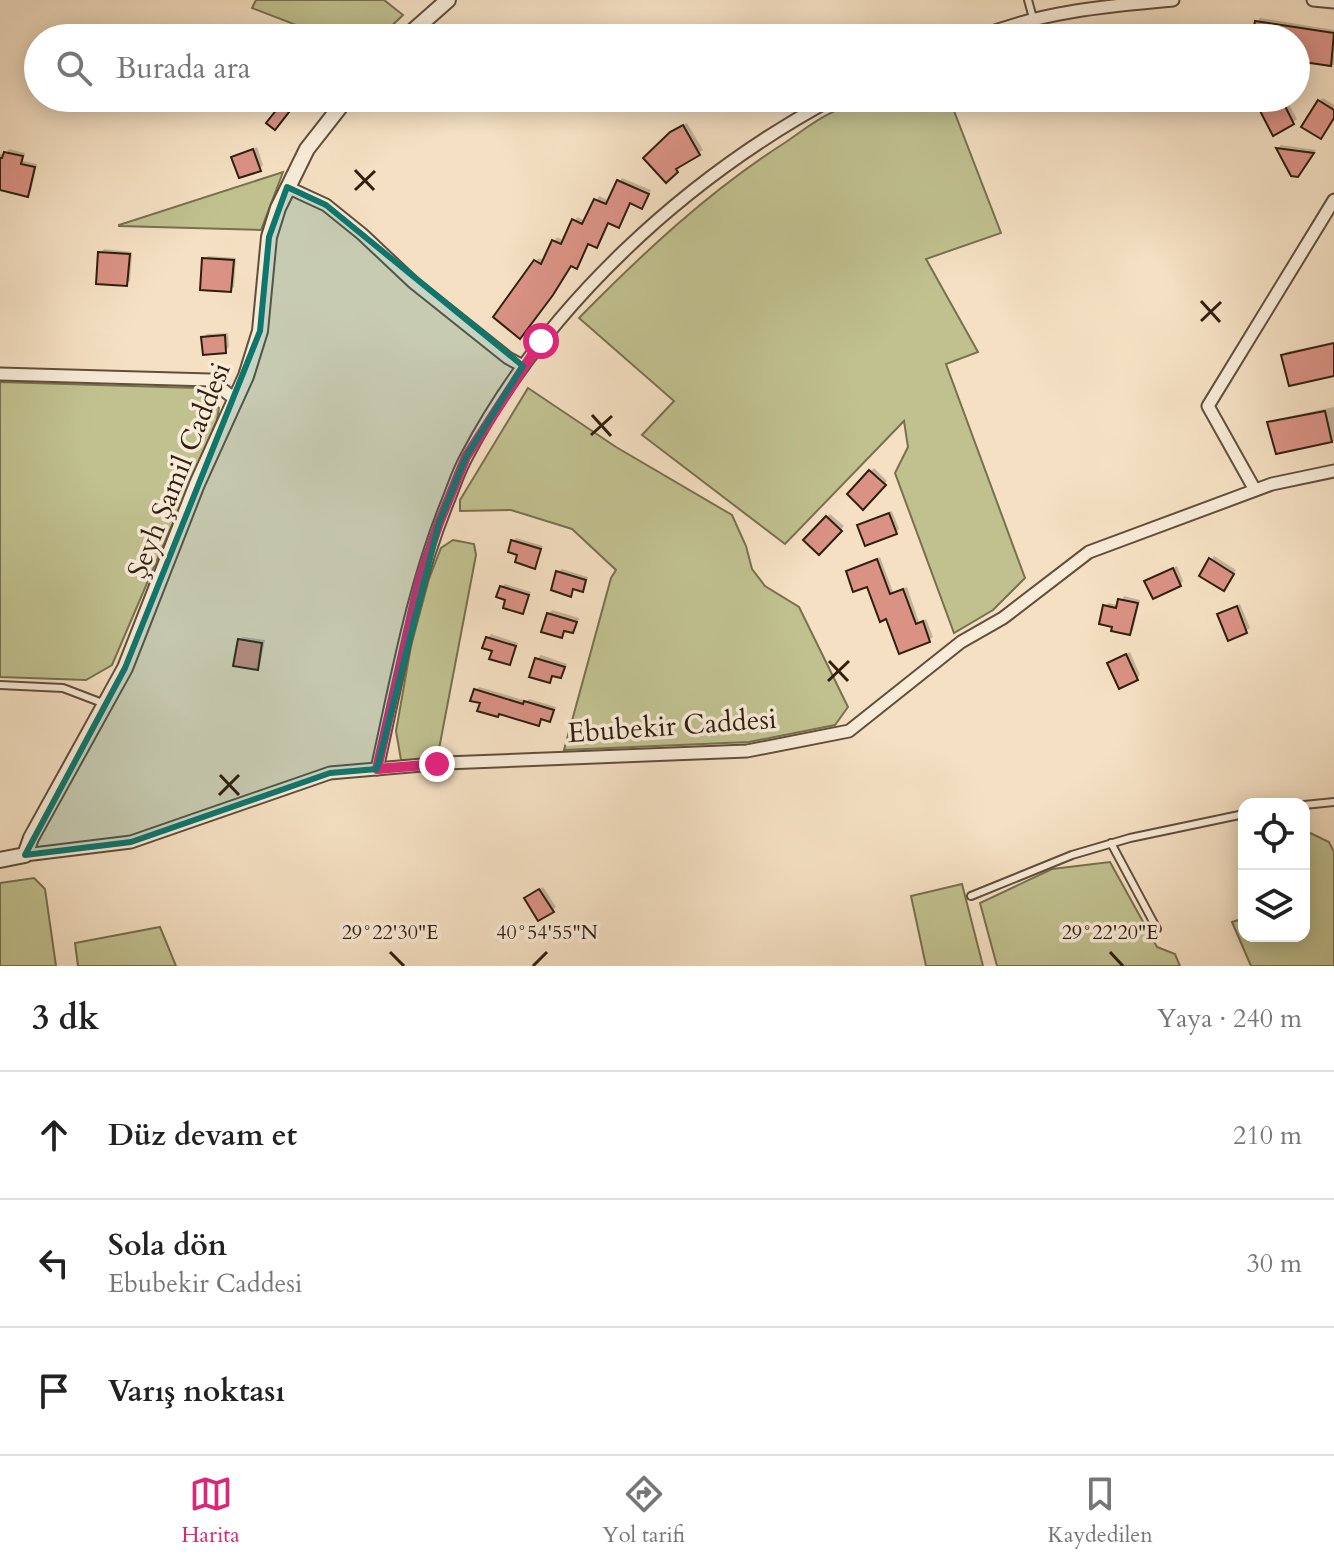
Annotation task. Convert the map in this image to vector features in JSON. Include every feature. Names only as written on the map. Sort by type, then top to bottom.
[{"type":"street","points":[[421,24],[448,0]]},
{"type":"street","points":[[1016,24],[1090,7],[1173,0]]},
{"type":"street","points":[[1313,0],[1334,2]]},
{"type":"street","name":"Şeyh Şamil Caddesi","points":[[25,855],[31,838],[125,668],[260,331],[269,237],[287,187],[307,149],[336,112]]},
{"type":"street","points":[[377,769],[420,578],[439,523],[466,457],[523,366],[587,287],[640,237],[700,187],[812,112]]},
{"type":"street","points":[[287,187],[326,205],[414,283],[508,358],[523,366]]},
{"type":"street","points":[[1255,490],[1208,406],[1334,200]]},
{"type":"street","points":[[0,374],[210,380],[235,399]]},
{"type":"street","name":"Ebubekir Caddesi","points":[[0,860],[131,842],[330,773],[445,763],[747,751],[849,731],[961,642],[1003,618],[1089,552],[1255,490],[1334,471]]},
{"type":"lane","points":[[1028,0],[1033,18]]},
{"type":"lane","points":[[0,685],[63,688],[105,704]]},
{"type":"lane","points":[[1310,804],[1334,802]]},
{"type":"lane","points":[[971,896],[1072,855],[1111,843],[1238,815]]},
{"type":"lane","points":[[1111,843],[1157,929]]},
{"type":"highlighted area","points":[[287,187],[326,205],[523,366],[466,457],[439,523],[377,769],[330,773],[131,842],[25,855],[125,668],[260,331],[269,237]]},
{"type":"green space","points":[[256,0],[384,0],[403,15],[394,24],[294,24],[252,8]]},
{"type":"green space","points":[[833,112],[954,112],[1001,233],[926,259],[978,352],[946,364],[1025,578],[993,610],[954,633],[895,473],[908,447],[904,421],[785,544],[642,435],[674,401],[579,318],[704,202]]},
{"type":"green space","points":[[283,172],[261,230],[119,226],[119,225]]},
{"type":"green space","points":[[0,382],[197,388],[219,408],[217,420],[112,665],[86,680],[0,677]]},
{"type":"green space","points":[[528,388],[616,447],[732,515],[752,569],[765,586],[799,607],[848,707],[835,725],[749,742],[564,750],[611,578],[616,570],[572,529],[511,510],[460,511],[460,500]]},
{"type":"green space","points":[[453,540],[474,544],[476,555],[439,749],[424,760],[401,760],[396,731],[411,646],[429,579],[441,548]]},
{"type":"green space","points":[[1310,833],[1329,842],[1334,852],[1334,966],[1251,966],[1241,942],[1310,942]]},
{"type":"green space","points":[[1110,862],[1157,947],[1175,954],[1180,966],[997,966],[980,903],[1052,869]]},
{"type":"green space","points":[[34,878],[45,889],[56,966],[0,966],[0,883]]},
{"type":"green space","points":[[962,884],[983,966],[926,966],[911,896]]},
{"type":"green space","points":[[1238,920],[1238,936],[1232,922]]},
{"type":"green space","points":[[160,927],[176,966],[78,966],[75,943]]},
{"type":"building","points":[[1310,29],[1334,33],[1331,66],[1310,63]]},
{"type":"building","points":[[1318,100],[1334,110],[1334,118],[1321,139],[1301,127]]},
{"type":"building","points":[[275,112],[289,112],[275,130],[266,123]]},
{"type":"building","points":[[1261,112],[1288,112],[1294,124],[1273,136]]},
{"type":"building","points":[[683,125],[700,155],[676,169],[678,172],[666,183],[643,158],[670,132]]},
{"type":"building","points":[[1276,148],[1314,153],[1298,177],[1291,176]]},
{"type":"building","points":[[253,149],[261,171],[239,178],[231,157]]},
{"type":"building","points":[[4,152],[23,156],[21,164],[35,167],[28,197],[0,190],[0,158]]},
{"type":"building","points":[[617,180],[649,194],[642,209],[630,203],[619,228],[608,223],[597,248],[588,244],[577,269],[571,266],[520,339],[493,317],[534,260],[541,264],[552,240],[561,244],[572,219],[582,224],[594,199],[606,204]]},
{"type":"building","points":[[98,252],[130,254],[127,286],[96,284]]},
{"type":"building","points":[[202,258],[234,260],[231,292],[200,290]]},
{"type":"building","points":[[225,335],[226,353],[203,355],[201,337]]},
{"type":"building","points":[[1334,343],[1334,376],[1289,386],[1281,355]]},
{"type":"building","points":[[1325,411],[1332,442],[1276,454],[1267,422]]},
{"type":"building","points":[[869,470],[886,485],[863,510],[847,494]]},
{"type":"building","points":[[889,513],[897,534],[865,546],[857,525]]},
{"type":"building","points":[[826,516],[842,531],[819,555],[803,540]]},
{"type":"building","points":[[511,540],[541,549],[535,569],[515,562],[517,555],[508,552]]},
{"type":"building","points":[[1209,558],[1234,574],[1224,591],[1199,576]]},
{"type":"building","points":[[877,559],[890,594],[903,589],[916,624],[923,621],[930,642],[899,654],[886,619],[880,622],[867,587],[853,592],[846,571]]},
{"type":"building","points":[[1173,568],[1181,586],[1153,599],[1144,581]]},
{"type":"building","points":[[556,571],[586,580],[583,592],[573,589],[571,597],[551,590]]},
{"type":"building","points":[[500,586],[529,595],[523,614],[503,608],[505,600],[496,597]]},
{"type":"building","points":[[1118,599],[1138,603],[1130,635],[1111,631],[1112,627],[1099,624],[1103,605],[1116,608]]},
{"type":"building","points":[[1237,606],[1247,633],[1228,641],[1217,614]]},
{"type":"building","points":[[547,613],[577,622],[573,633],[564,631],[562,638],[541,632]]},
{"type":"building","points":[[486,637],[516,646],[510,665],[489,659],[492,651],[482,648]]},
{"type":"building","points":[[238,639],[262,643],[258,670],[233,666]]},
{"type":"building","points":[[1126,654],[1138,680],[1119,689],[1107,663]]},
{"type":"building","points":[[535,658],[565,667],[561,678],[552,676],[550,683],[529,677]]},
{"type":"building","points":[[474,689],[554,710],[550,722],[541,719],[539,726],[477,711],[480,703],[470,701]]},
{"type":"building","points":[[539,889],[554,912],[538,921],[524,898]]},
{"type":"route","points":[[437,764],[377,769],[420,578],[466,457],[541,341]]}]
